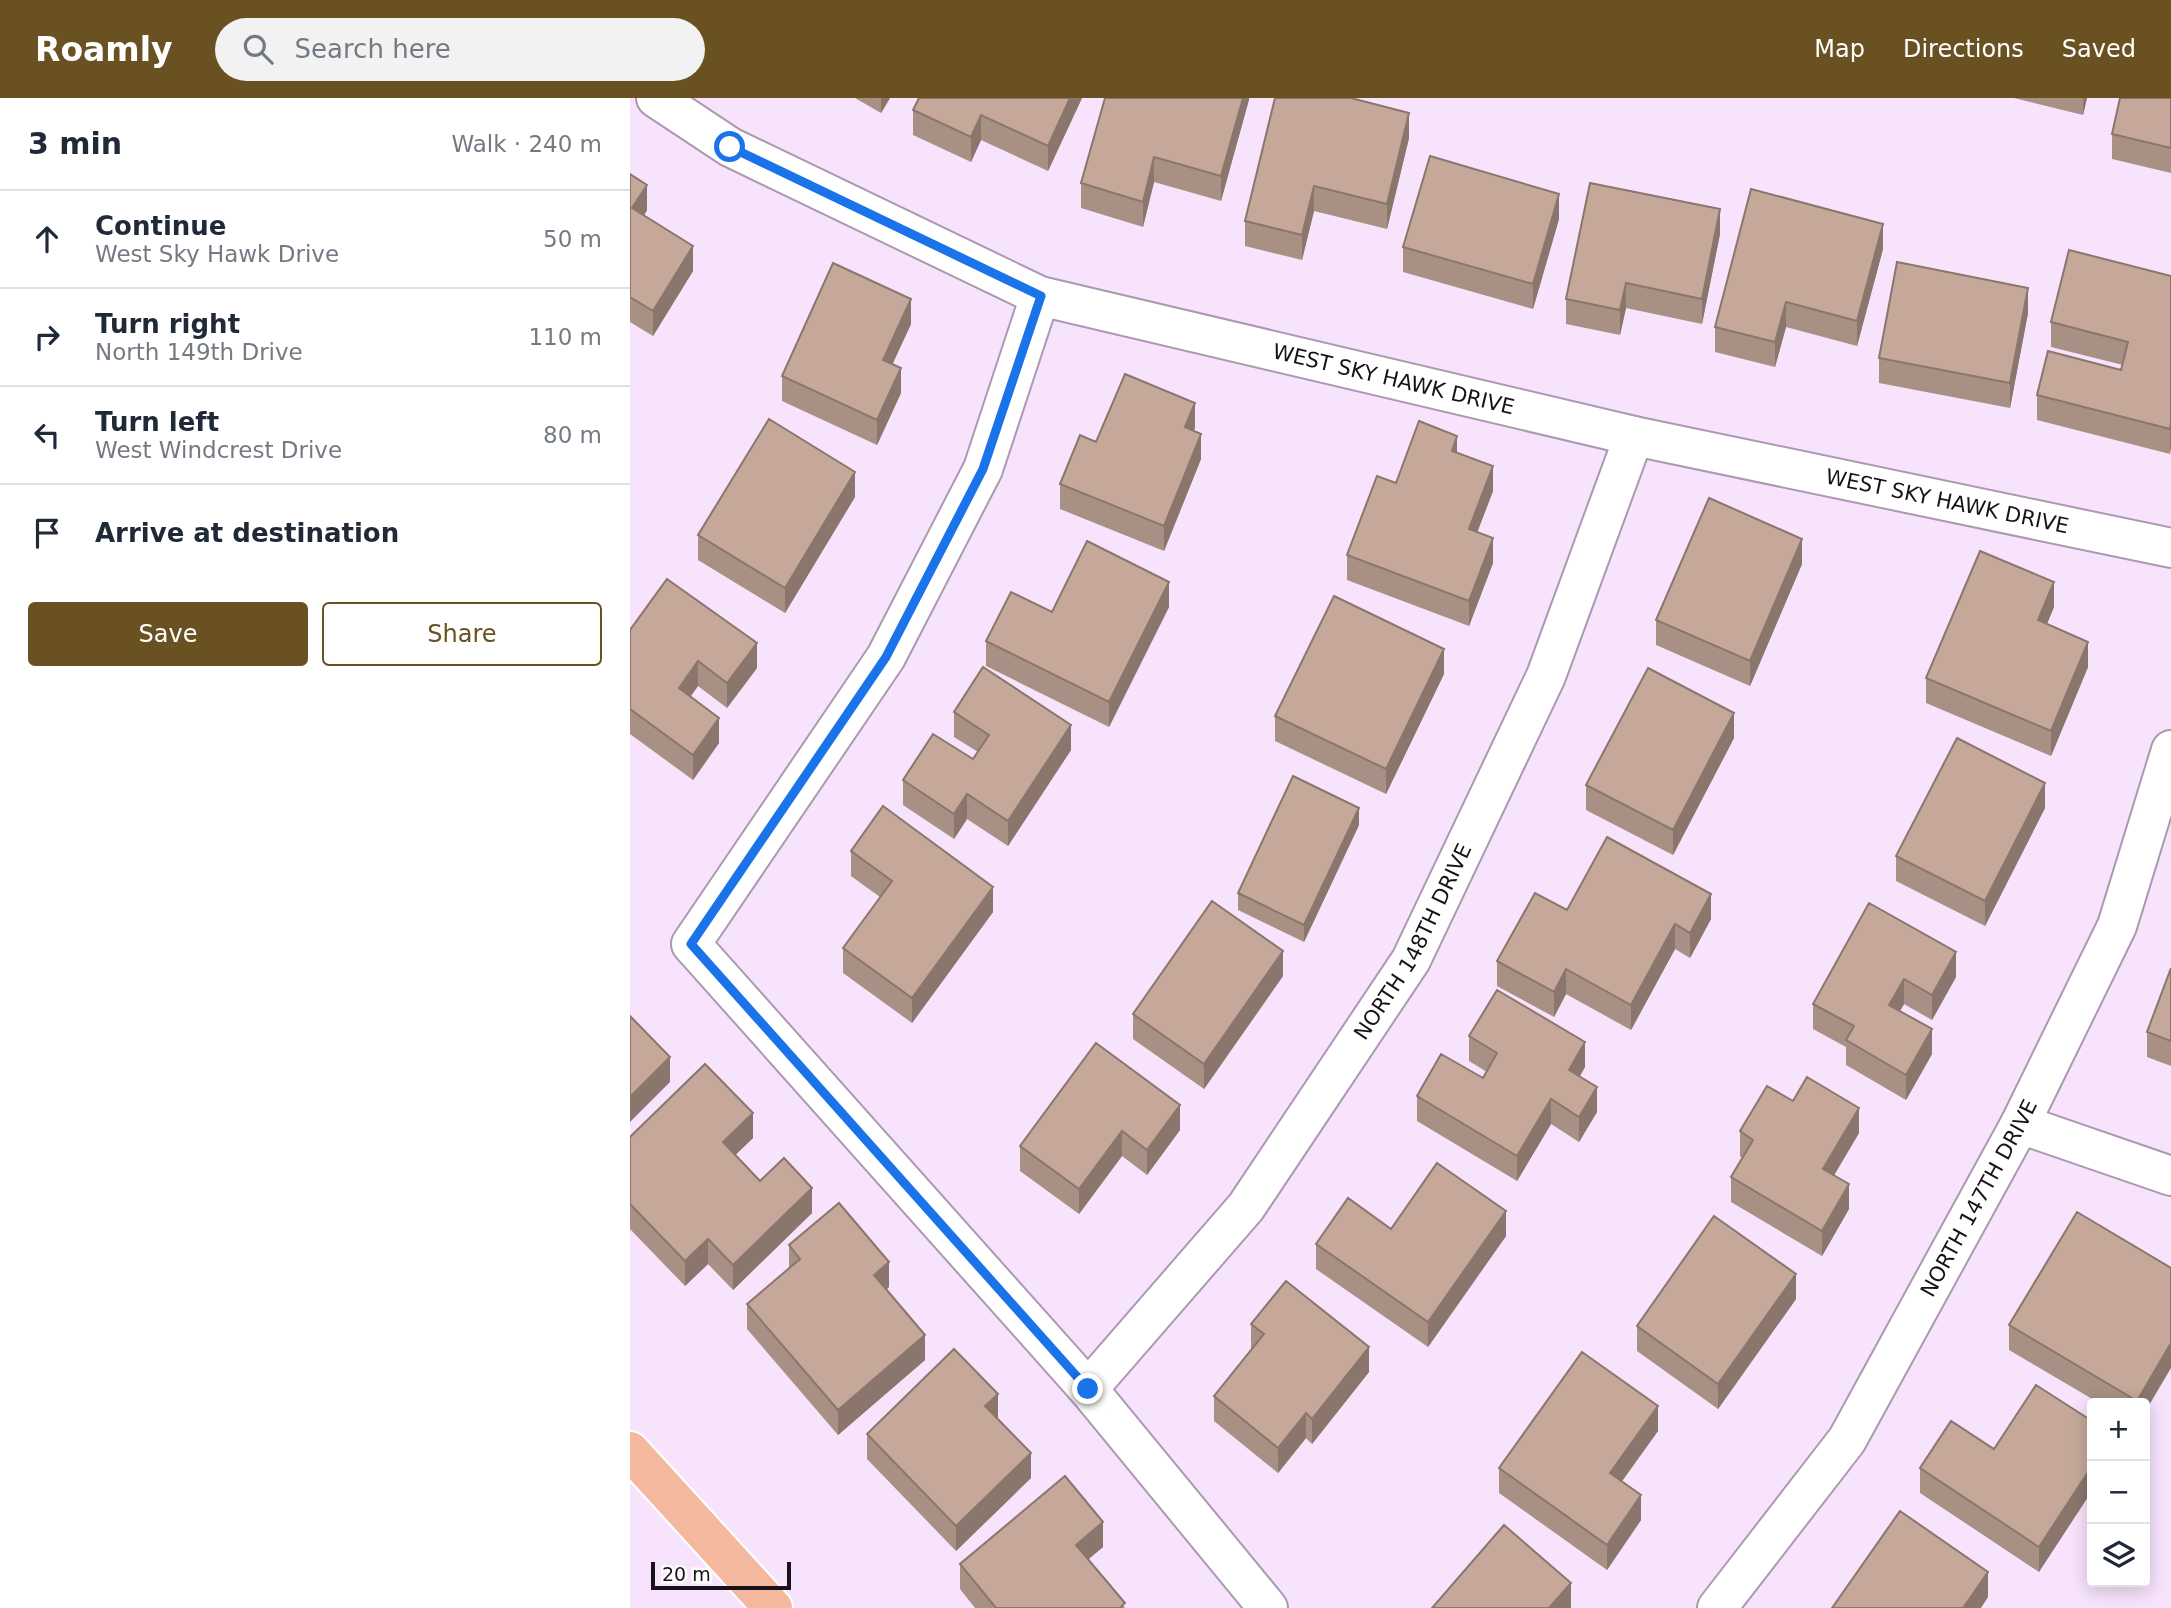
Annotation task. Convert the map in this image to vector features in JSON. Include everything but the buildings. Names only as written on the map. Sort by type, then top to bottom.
[{"type":"main road","points":[[630,1451],[773,1608]]},
{"type":"street","name":"WEST SKY HAWK DRIVE","points":[[656,98],[730,147],[1041,296],[1634,436],[2171,548]]},
{"type":"street","points":[[1041,296],[983,469],[886,657],[691,944],[1088,1389],[1268,1608]]},
{"type":"street","name":"NORTH 148TH DRIVE","points":[[1088,1389],[1246,1207],[1411,960],[1546,676],[1634,436]]},
{"type":"street","name":"NORTH 147TH DRIVE","points":[[1717,1608],[1847,1440],[2020,1124],[2117,926],[2171,750]]},
{"type":"street","points":[[2020,1124],[2171,1176]]},
{"type":"route","points":[[730,147],[1041,296],[983,469],[886,657],[691,944],[1088,1389]]}]
